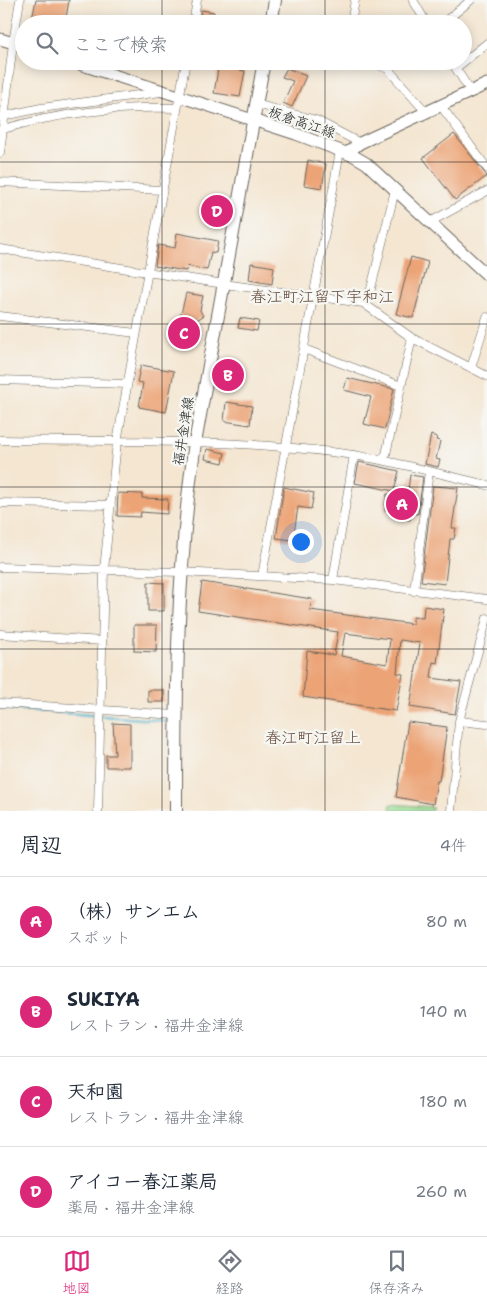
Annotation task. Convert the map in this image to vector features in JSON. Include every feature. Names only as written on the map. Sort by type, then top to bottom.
[{"type":"main road","points":[[272,15],[275,0]]},
{"type":"main road","points":[[0,39],[15,43]]},
{"type":"main road","name":"板倉高江線","points":[[97,70],[162,92],[178,103],[253,120],[343,152],[366,164],[487,275]]},
{"type":"main road","name":"福井金津線","points":[[176,811],[176,715],[180,572],[195,443],[262,70]]},
{"type":"main road","points":[[343,152],[470,92],[486,88]]},
{"type":"street","points":[[19,15],[20,0]]},
{"type":"street","points":[[194,15],[197,0]]},
{"type":"street","points":[[352,15],[355,0]]},
{"type":"street","points":[[413,0],[422,15]]},
{"type":"street","points":[[453,15],[471,0]]},
{"type":"street","points":[[472,53],[487,43]]},
{"type":"street","points":[[0,153],[2,116],[15,58]]},
{"type":"street","points":[[98,811],[104,570],[117,442],[184,70]]},
{"type":"street","points":[[389,70],[426,112]]},
{"type":"street","points":[[457,70],[470,92]]},
{"type":"street","points":[[2,116],[41,108],[162,92]]},
{"type":"street","points":[[1,129],[36,120],[178,103]]},
{"type":"street","points":[[256,104],[316,120],[360,143]]},
{"type":"street","points":[[440,106],[487,168]]},
{"type":"street","points":[[262,576],[343,152]]},
{"type":"street","points":[[0,182],[162,190]]},
{"type":"street","points":[[367,305],[395,190]]},
{"type":"street","points":[[430,222],[487,191]]},
{"type":"street","points":[[0,249],[367,305],[412,338],[487,376]]},
{"type":"street","points":[[0,316],[136,333]]},
{"type":"street","points":[[471,368],[487,317]]},
{"type":"street","points":[[382,460],[386,454],[412,338]]},
{"type":"street","points":[[304,349],[401,386]]},
{"type":"street","points":[[0,380],[127,384]]},
{"type":"street","points":[[0,440],[195,443],[287,447],[382,460],[487,485]]},
{"type":"street","points":[[333,580],[354,455]]},
{"type":"street","points":[[414,591],[429,471]]},
{"type":"street","points":[[0,502],[110,505]]},
{"type":"street","points":[[0,567],[180,572],[333,580],[487,599]]},
{"type":"street","points":[[451,811],[459,721],[487,618]]},
{"type":"street","points":[[0,634],[102,641]]},
{"type":"street","points":[[0,703],[176,715]]},
{"type":"street","points":[[459,721],[487,724]]},
{"type":"green space","points":[[391,804],[432,807],[432,811],[390,811]]},
{"type":"building","points":[[36,0],[69,0],[66,15],[33,15]]},
{"type":"building","points":[[201,10],[214,12],[214,15],[200,15]]},
{"type":"building","points":[[218,70],[245,71],[240,97],[214,93]]},
{"type":"building","points":[[286,70],[292,70],[306,76],[292,107],[283,103],[293,81],[282,77]]},
{"type":"building","points":[[454,134],[487,176],[455,200],[423,158]]},
{"type":"building","points":[[308,160],[326,164],[322,188],[304,185]]},
{"type":"building","points":[[177,233],[218,241],[216,253],[211,252],[207,270],[187,266],[186,271],[155,266],[158,245],[175,248]]},
{"type":"building","points":[[411,257],[428,262],[413,318],[396,314]]},
{"type":"building","points":[[251,263],[274,267],[272,284],[249,280]]},
{"type":"building","points":[[186,293],[203,296],[200,310],[203,316],[189,325],[188,336],[180,344],[174,343]]},
{"type":"building","points":[[240,318],[259,321],[257,331],[238,328]]},
{"type":"building","points":[[223,364],[241,368],[239,382],[220,379]]},
{"type":"building","points":[[141,365],[174,371],[166,412],[139,407],[143,383],[137,382]]},
{"type":"building","points":[[347,378],[394,389],[385,429],[364,424],[371,397],[344,390]]},
{"type":"building","points":[[226,402],[252,406],[250,425],[224,421]]},
{"type":"building","points":[[431,435],[437,437],[436,440],[440,441],[436,459],[440,460],[438,467],[425,464]]},
{"type":"building","points":[[207,449],[225,453],[223,463],[205,459]]},
{"type":"building","points":[[359,462],[399,471],[394,491],[355,483]]},
{"type":"building","points":[[410,475],[423,477],[418,514],[411,513],[410,520],[398,518],[399,512],[385,510],[387,494],[407,497]]},
{"type":"building","points":[[433,486],[458,488],[452,528],[456,528],[454,539],[450,539],[445,584],[421,581]]},
{"type":"building","points":[[284,487],[314,493],[311,509],[298,507],[293,540],[276,538]]},
{"type":"building","points":[[118,493],[142,494],[142,498],[168,499],[167,514],[141,512],[140,517],[117,516]]},
{"type":"building","points":[[148,582],[164,583],[164,611],[148,611]]},
{"type":"building","points":[[202,582],[312,599],[310,610],[413,624],[413,617],[423,618],[424,606],[444,609],[437,663],[433,662],[431,678],[461,682],[455,714],[410,707],[420,643],[400,640],[397,673],[403,674],[396,711],[303,697],[307,651],[334,655],[338,632],[198,611]],"holes":[[[345,633],[390,639],[387,664],[341,656]]]},
{"type":"building","points":[[134,625],[157,625],[156,652],[134,651]]},
{"type":"building","points":[[148,690],[164,690],[164,702],[148,702]]},
{"type":"building","points":[[408,722],[447,727],[439,781],[437,781],[433,804],[396,797]]},
{"type":"building","points":[[113,723],[130,724],[130,767],[106,767],[106,755],[115,755]]},
{"type":"waterway","points":[[0,708],[167,721]]},
{"type":"place","name":"アイコー春江薬局","points":[[217,211]]},
{"type":"place","name":"天和園","points":[[184,333]]},
{"type":"place","name":"SUKIYA","points":[[228,375]]},
{"type":"place","name":"（株）サンエム","points":[[402,504]]},
{"type":"district","name":"春江町江留下宇和江","points":[[322,296]]},
{"type":"district","name":"春江町江留上","points":[[313,737]]}]
